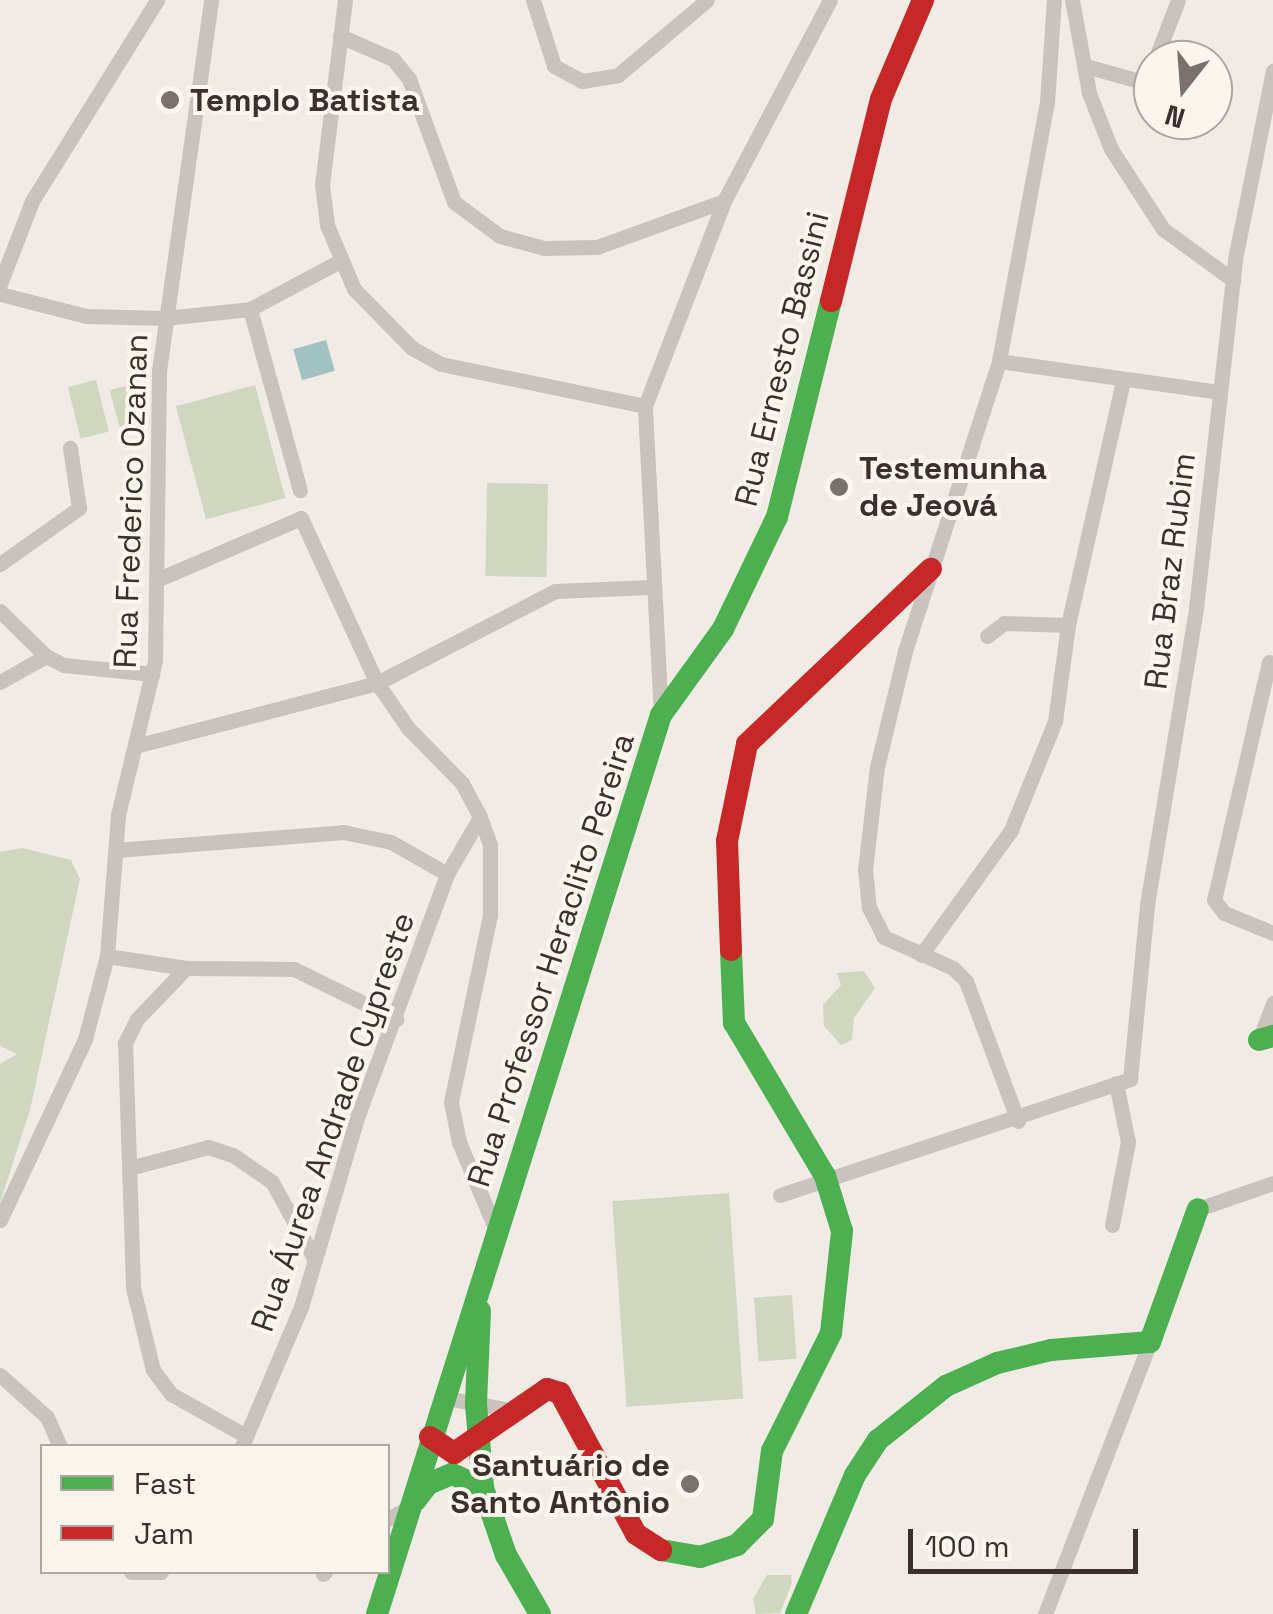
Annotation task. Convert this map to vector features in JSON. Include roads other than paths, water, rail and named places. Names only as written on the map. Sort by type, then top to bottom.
[{"type":"street","points":[[0,284],[32,201],[157,0]]},
{"type":"street","name":"Rua Frederico Ozanan","points":[[0,1220],[85,1040],[107,956],[116,850],[153,674],[161,578],[159,371],[210,0]]},
{"type":"street","points":[[346,0],[322,184],[338,262],[368,308],[432,360],[645,406]]},
{"type":"street","points":[[533,0],[554,66],[582,81],[618,75],[707,0]]},
{"type":"street","name":"Rua Professor Heraclito Pereira","points":[[390,1572],[441,1398],[480,1302],[662,715],[651,587],[645,406],[724,200],[830,0]]},
{"type":"street","name":"Rua Ernesto Bassini","points":[[662,715],[723,629],[777,517],[881,99],[923,0]]},
{"type":"street","points":[[1018,1121],[966,982],[884,937],[869,906],[865,870],[877,768],[930,569],[999,361],[1044,120],[1054,0]]},
{"type":"street","points":[[1072,0],[1086,66],[1111,149],[1148,210],[1183,248],[1233,280]]},
{"type":"street","points":[[1163,40],[1178,0]]},
{"type":"street","points":[[340,36],[393,60],[409,79],[454,202],[500,236],[544,248],[597,246],[724,200]]},
{"type":"street","points":[[1086,66],[1133,80]]},
{"type":"street","name":"Rua Braz Rubim","points":[[1112,1225],[1128,1142],[1123,1081],[1147,905],[1196,608],[1233,280],[1258,120],[1273,71]]},
{"type":"street","points":[[0,294],[86,316],[165,318],[250,309],[338,262]]},
{"type":"street","points":[[250,309],[300,490]]},
{"type":"street","points":[[999,361],[1219,392]]},
{"type":"street","points":[[921,955],[1016,818],[1055,721],[1068,625],[1123,381]]},
{"type":"street","points":[[0,564],[79,508],[70,448]]},
{"type":"street","points":[[161,578],[300,518],[377,682],[408,728],[462,783],[480,817],[490,844],[490,915],[451,1102],[458,1142],[498,1235]]},
{"type":"street","points":[[430,1437],[454,1454],[478,1441],[535,1393],[560,1393],[591,1438],[636,1534],[652,1550],[700,1557],[736,1546],[763,1520],[772,1451],[823,1354],[836,1312],[842,1231],[825,1176],[732,1012],[727,841],[736,771],[762,724],[930,569]]},
{"type":"street","points":[[139,744],[377,682],[555,591],[651,587]]},
{"type":"street","points":[[0,610],[46,656],[90,671],[153,674]]},
{"type":"street","points":[[988,636],[1004,623],[1068,625]]},
{"type":"street","points":[[0,682],[46,656]]},
{"type":"street","points":[[1269,662],[1215,906],[1273,933]]},
{"type":"street","name":"Rua Áurea Andrade Cypreste","points":[[244,1441],[316,1260],[358,1115],[447,874],[480,817]]},
{"type":"street","points":[[116,850],[342,832],[392,842],[447,874]]},
{"type":"street","points":[[107,956],[186,968],[294,969],[396,1019]]},
{"type":"street","points":[[186,968],[149,1004],[125,1043],[133,1288],[153,1370],[184,1406],[244,1441]]},
{"type":"street","points":[[1266,1038],[1273,1003]]},
{"type":"street","points":[[780,1196],[825,1176],[1018,1121],[1123,1081]]},
{"type":"street","points":[[132,1167],[208,1147],[234,1155],[272,1182],[316,1260]]},
{"type":"street","points":[[1046,1614],[1198,1210],[1273,1183]]},
{"type":"street","points":[[480,1302],[476,1404],[483,1488],[506,1555],[540,1614]]},
{"type":"street","points":[[796,1614],[855,1475],[904,1416],[997,1363],[1050,1350],[1150,1342]]},
{"type":"street","points":[[0,1374],[47,1416],[59,1444]]},
{"type":"street","points":[[441,1398],[515,1411]]},
{"type":"street","points":[[390,1518],[410,1507],[440,1476],[466,1476],[483,1488]]},
{"type":"street","name":"Rua Professor Heraclito Pereira","points":[[377,1614],[389,1574]]},
{"type":"water","points":[[326,340],[335,371],[302,380],[293,349]]},
{"type":"place","name":"Templo Batista","points":[[170,100]]},
{"type":"place","name":"Testemunha de Jeová","points":[[839,487]]},
{"type":"place","name":"Santuário de Santo Antônio","points":[[690,1484]]}]
